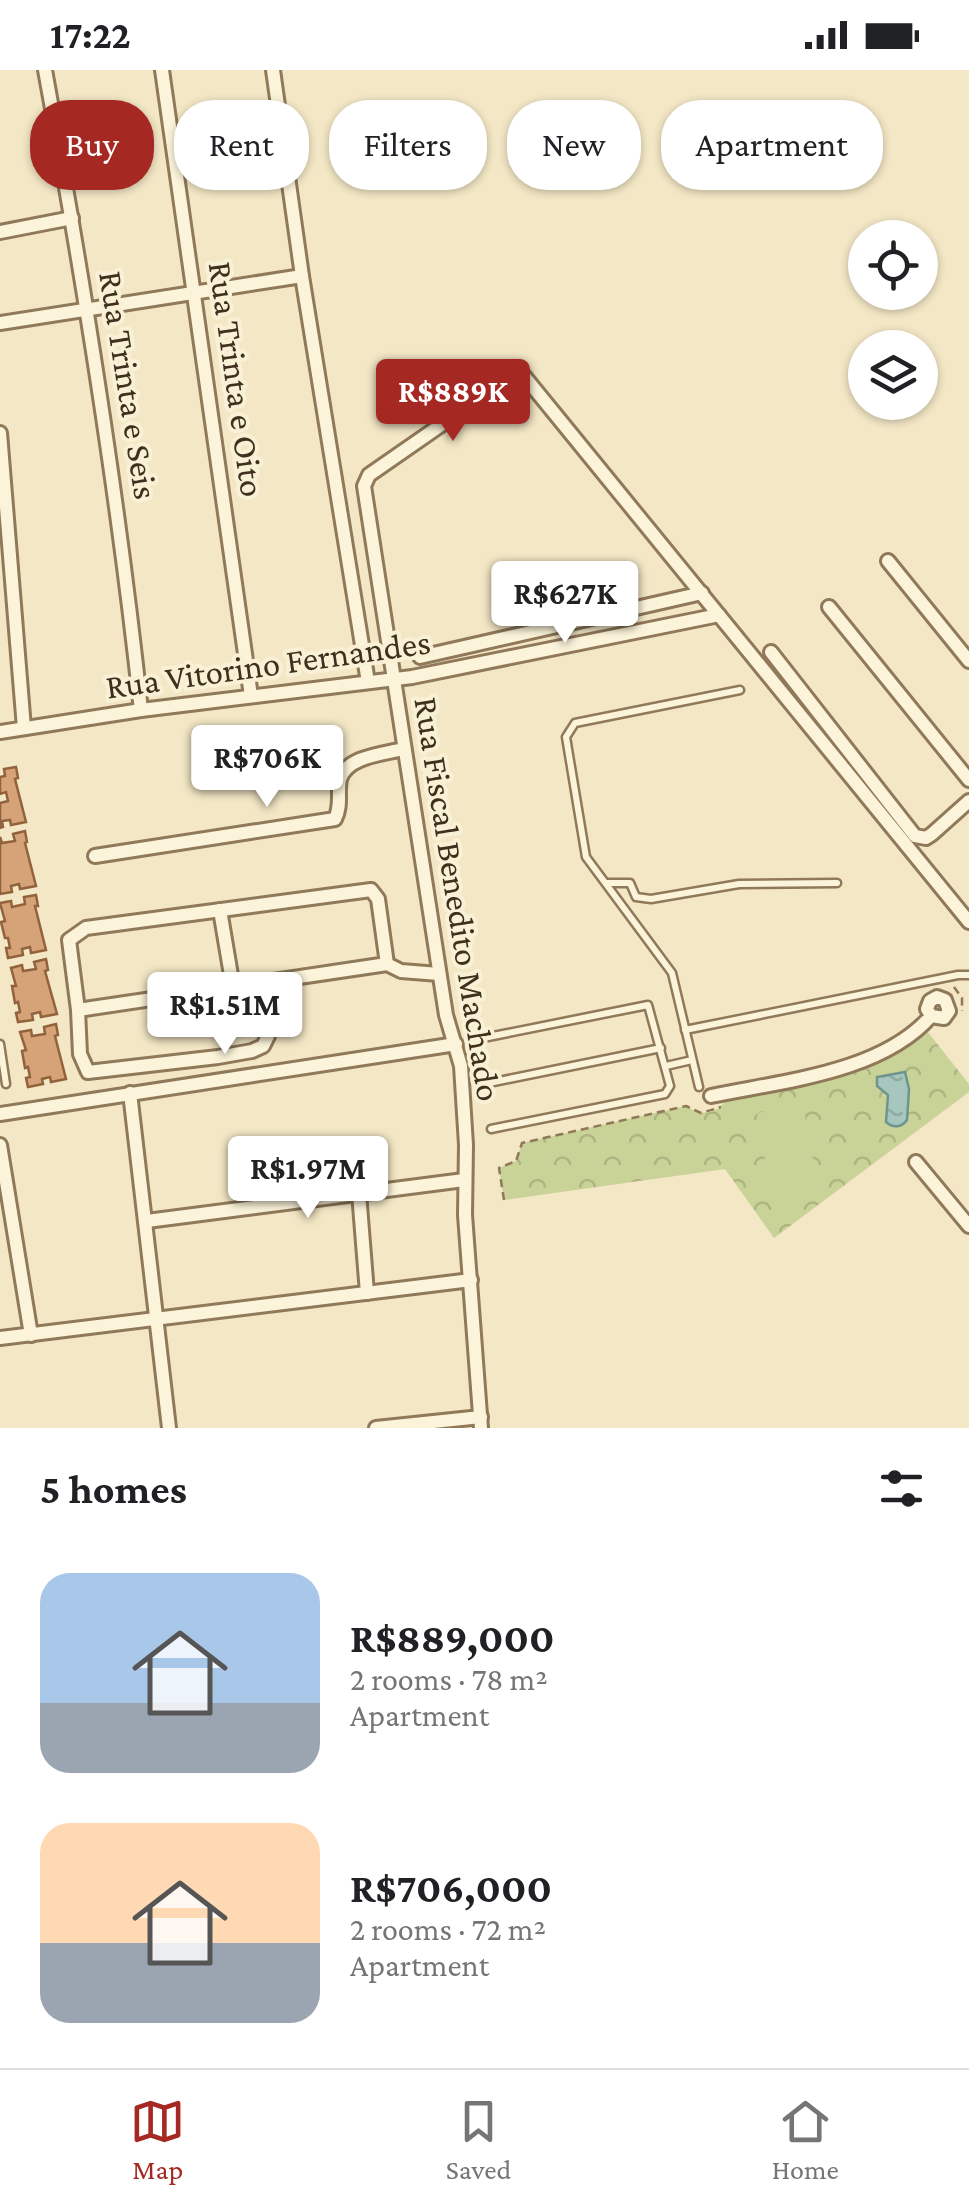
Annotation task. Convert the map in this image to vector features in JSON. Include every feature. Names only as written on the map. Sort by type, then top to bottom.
[{"type":"street","name":"Rua Trinta e Seis","points":[[45,70],[119,517],[141,710]]},
{"type":"street","name":"Rua Trinta e Oito","points":[[162,70],[251,696]]},
{"type":"street","points":[[273,70],[368,682]]},
{"type":"street","points":[[0,232],[72,218]]},
{"type":"street","points":[[0,323],[302,276]]},
{"type":"street","name":"Rua Fiscal Benedito Machado","points":[[481,1422],[464,1180],[472,1162],[472,1144],[456,1044],[439,974],[365,480],[518,374],[524,376],[702,594]]},
{"type":"street","points":[[0,433],[24,728]]},
{"type":"street","points":[[888,561],[969,661]]},
{"type":"street","points":[[420,657],[702,594],[969,922]]},
{"type":"street","points":[[829,607],[969,780]]},
{"type":"street","name":"Rua Vitorino Fernandes","points":[[0,732],[466,668],[720,615]]},
{"type":"street","points":[[771,652],[915,836],[926,838],[969,802]]},
{"type":"street","points":[[95,856],[335,819],[340,809],[340,781],[346,768],[363,759],[404,750]]},
{"type":"street","points":[[262,982],[268,1036],[262,1046],[218,1057],[88,1072],[80,1054],[69,940],[86,928],[371,890],[378,899],[387,964]]},
{"type":"street","points":[[220,910],[233,987]]},
{"type":"street","points":[[78,1010],[387,964],[402,970],[439,974]]},
{"type":"street","points":[[711,1096],[862,1062],[893,1046],[931,1016]]},
{"type":"street","points":[[0,1114],[456,1044]]},
{"type":"street","points":[[130,1093],[169,1428]]},
{"type":"street","points":[[0,1146],[31,1334]]},
{"type":"street","points":[[916,1162],[969,1226]]},
{"type":"street","points":[[147,1221],[464,1180]]},
{"type":"street","points":[[359,1193],[367,1293]]},
{"type":"street","points":[[0,1338],[471,1280]]},
{"type":"street","points":[[376,1428],[481,1422]]},
{"type":"lane","points":[[699,1087],[672,973],[586,856],[568,756],[568,730],[574,723],[740,690]]},
{"type":"lane","points":[[604,884],[630,883],[636,896],[652,900],[712,886],[837,884]]},
{"type":"lane","points":[[685,1030],[969,975]]},
{"type":"lane","points":[[473,1040],[648,1005],[666,1066],[670,1086],[665,1094],[492,1129]]},
{"type":"lane","points":[[0,1044],[6,1084]]},
{"type":"lane","points":[[479,1085],[661,1048]]},
{"type":"lane","points":[[666,1066],[692,1060]]},
{"type":"path","points":[[504,1200],[499,1168],[516,1161],[522,1142],[686,1106],[701,1113],[724,1105]]},
{"type":"green space","points":[[927,1031],[969,1084],[969,1092],[774,1238],[725,1169],[504,1200],[499,1168],[516,1161],[522,1143],[686,1106],[709,1112],[728,1098],[865,1069]]},
{"type":"green space","points":[[803,1105],[818,1186],[771,1194],[757,1113]]},
{"type":"water","points":[[905,1072],[909,1089],[907,1120],[894,1126],[886,1122],[888,1095],[877,1086],[877,1077]]},
{"type":"building","points":[[16,767],[15,779],[26,822],[11,825],[10,820],[2,821],[0,828],[0,803],[8,801],[6,792],[0,794],[0,777],[5,776],[4,769]]},
{"type":"building","points":[[25,831],[36,886],[20,889],[19,884],[11,886],[12,892],[0,894],[0,837],[2,843],[15,841],[13,834]]},
{"type":"building","points":[[36,895],[46,950],[31,953],[30,947],[22,949],[23,955],[8,958],[6,948],[10,948],[1,922],[5,921],[0,903],[11,901],[12,907],[25,904],[24,897]]},
{"type":"building","points":[[46,959],[45,971],[57,1014],[41,1017],[40,1012],[32,1014],[33,1020],[18,1022],[16,1013],[20,1012],[18,1002],[15,1003],[11,968],[22,965],[23,971],[36,969],[34,962]]},
{"type":"building","points":[[56,1024],[55,1036],[66,1079],[51,1082],[50,1077],[42,1079],[43,1084],[28,1087],[26,1078],[30,1077],[20,1032],[31,1030],[32,1036],[45,1034],[44,1027]]}]
